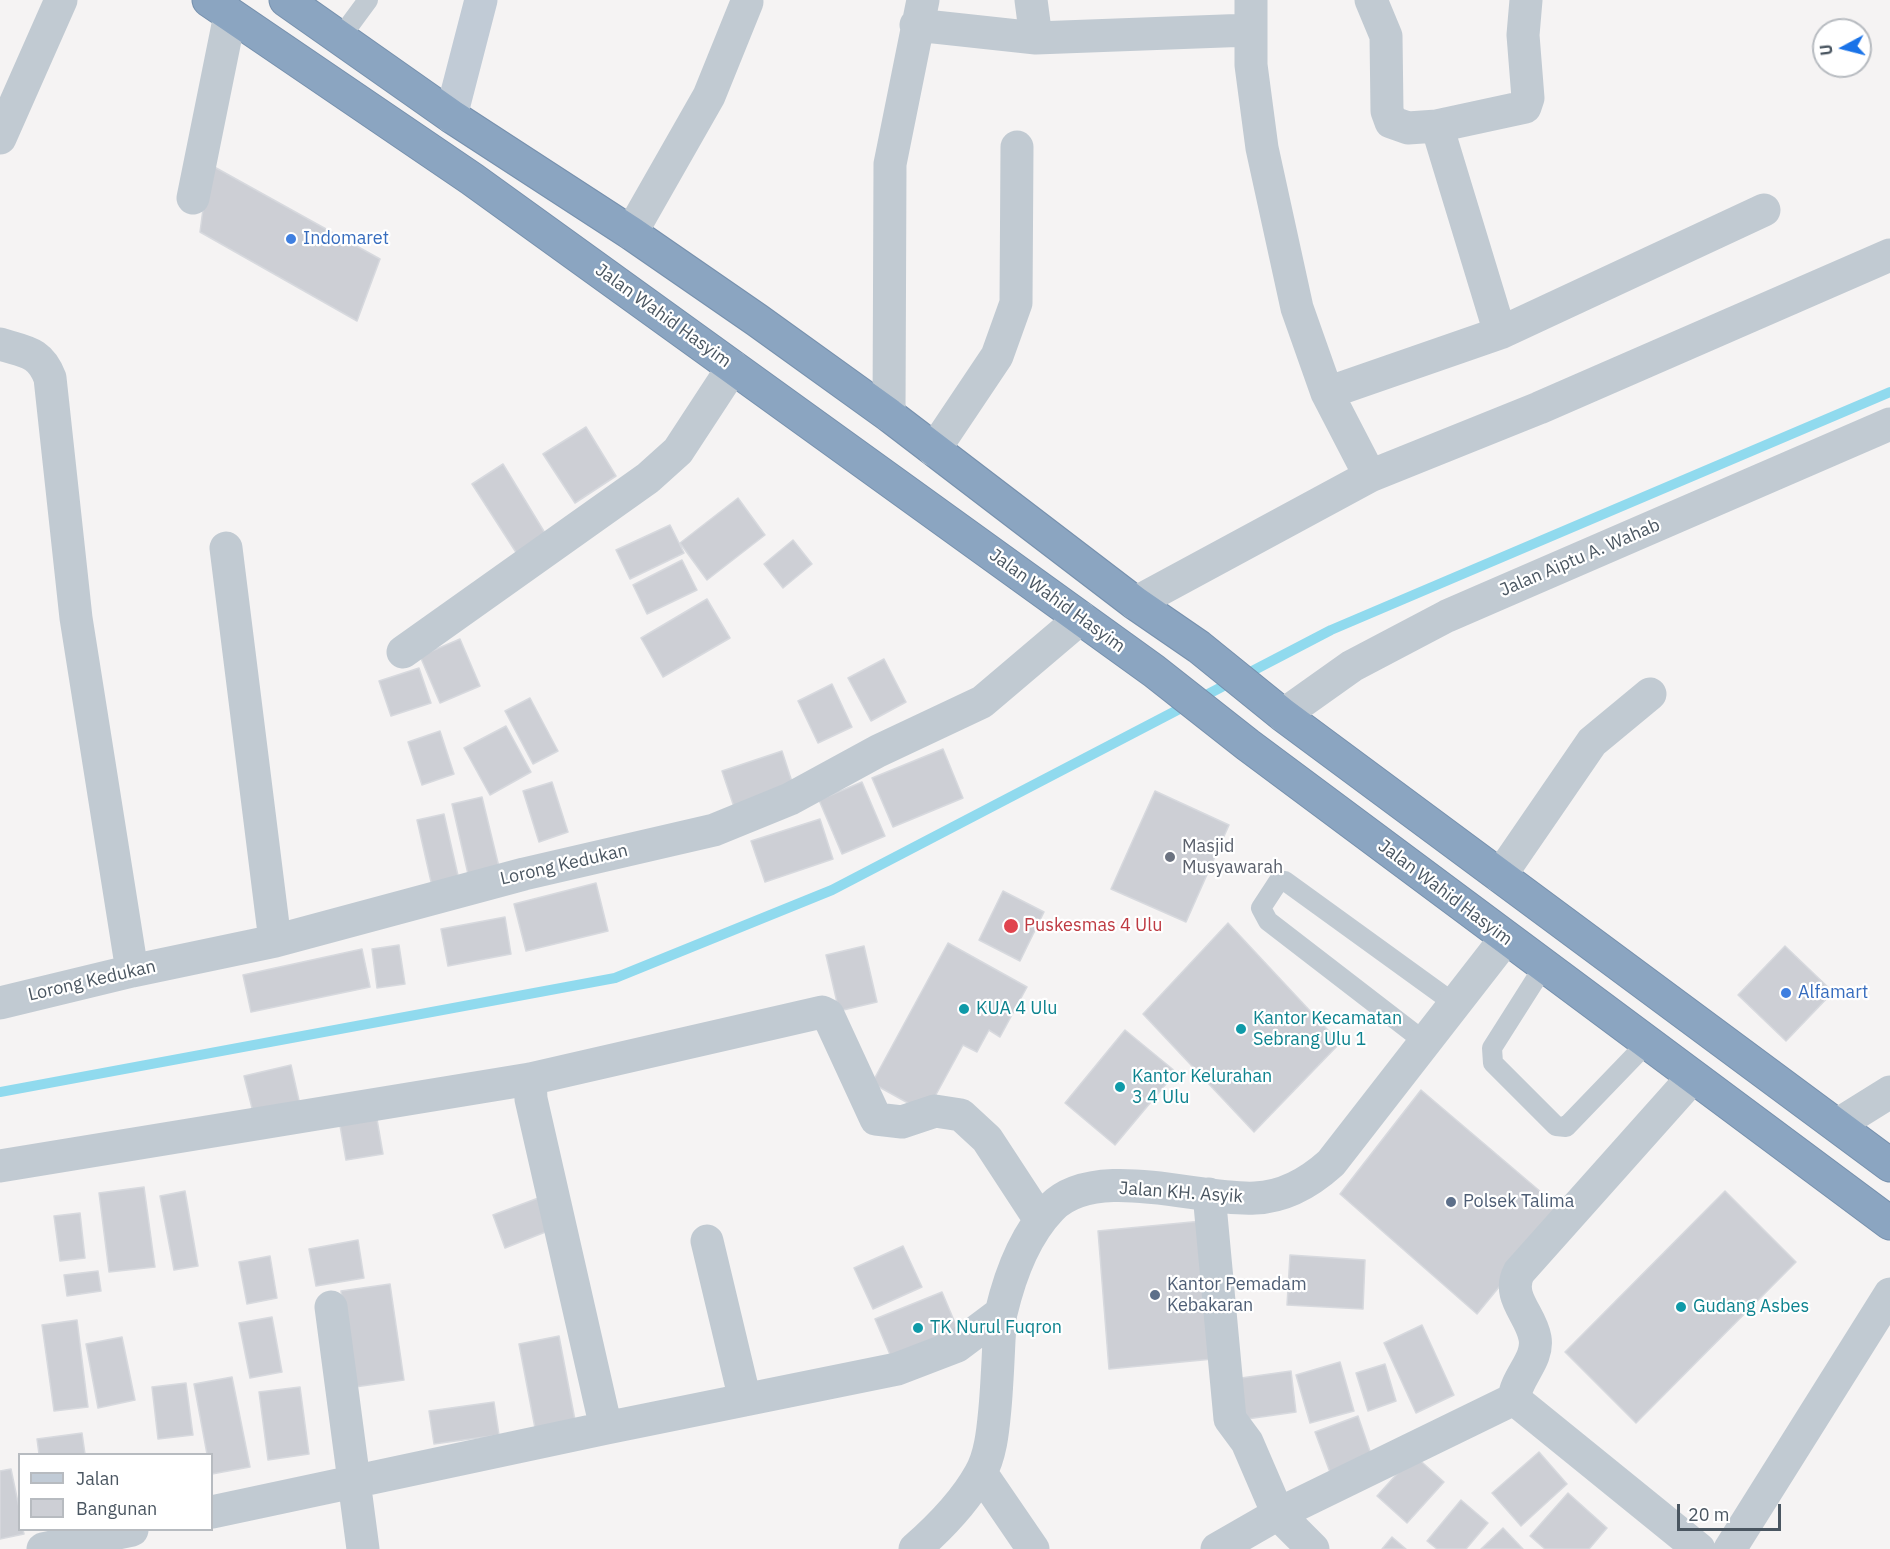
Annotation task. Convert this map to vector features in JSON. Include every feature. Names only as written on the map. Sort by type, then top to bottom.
[{"type":"highway","points":[[286,0],[451,116],[632,233],[889,415],[1135,603],[1199,647],[1279,712],[1890,1165]]},
{"type":"highway","name":"Jalan Wahid Hasyim","points":[[219,7],[472,179],[1154,671],[1248,746],[1890,1223]]},
{"type":"street","points":[[0,138],[61,0]]},
{"type":"street","points":[[451,116],[481,0]]},
{"type":"street","points":[[1031,0],[1036,38]]},
{"type":"street","points":[[1371,0],[1386,36],[1387,111],[1391,122],[1408,128],[1437,126],[1525,107],[1528,92],[1523,35],[1526,0]]},
{"type":"street","points":[[632,233],[709,96],[747,2]]},
{"type":"street","points":[[193,198],[219,7]]},
{"type":"street","points":[[889,415],[890,164],[919,13],[1036,38],[1250,15],[1251,65],[1262,148],[1297,308],[1327,393],[1370,476]]},
{"type":"street","points":[[1437,126],[1500,333]]},
{"type":"street","points":[[934,450],[997,356],[1016,303],[1017,147]]},
{"type":"street","points":[[1327,393],[1500,333],[1764,210]]},
{"type":"street","points":[[1135,603],[1370,476],[1539,408],[1890,255]]},
{"type":"street","points":[[0,345],[37,356],[45,366],[50,378],[76,618],[132,970]]},
{"type":"street","points":[[403,652],[648,478],[678,451],[733,367]]},
{"type":"street","name":"Jalan Aiptu A. Wahab","points":[[1279,712],[1352,666],[1447,616],[1890,424]]},
{"type":"street","points":[[225,549],[275,941]]},
{"type":"street","name":"Lorong Kedukan","points":[[0,1002],[132,970],[275,941],[524,874],[714,830],[790,799],[878,752],[982,702],[1081,618]]},
{"type":"street","points":[[1500,876],[1592,742],[1650,694]]},
{"type":"street","name":"Jalan KH. Asyik","points":[[926,1544],[949,1518],[981,1473],[992,1434],[1001,1313],[1018,1259],[1034,1226],[1053,1205],[1074,1193],[1099,1188],[1129,1186],[1254,1198],[1281,1194],[1320,1173],[1331,1163],[1506,938]]},
{"type":"street","points":[[0,1166],[530,1078],[825,1012],[876,1119],[902,1122],[935,1110],[961,1115],[987,1139],[1040,1220]]},
{"type":"street","points":[[1514,1399],[1514,1391],[1528,1365],[1536,1341],[1533,1329],[1514,1290],[1514,1282],[1519,1272],[1693,1077]]},
{"type":"street","points":[[530,1078],[531,1099],[606,1428]]},
{"type":"street","points":[[1837,1125],[1890,1092]]},
{"type":"street","points":[[1209,1194],[1230,1419],[1247,1442],[1278,1514],[1313,1549]]},
{"type":"street","points":[[707,1241],[745,1400]]},
{"type":"street","points":[[1738,1546],[1890,1294]]},
{"type":"street","points":[[331,1307],[352,1481],[363,1549]]},
{"type":"street","points":[[213,1512],[897,1369],[957,1346],[1001,1313]]},
{"type":"street","points":[[1217,1549],[1278,1514],[1514,1399]]},
{"type":"street","points":[[1514,1399],[1699,1549]]},
{"type":"street","points":[[981,1473],[1033,1549]]},
{"type":"street","points":[[43,1549],[127,1531]]},
{"type":"lane","points":[[340,38],[368,0]]},
{"type":"lane","points":[[1425,1042],[1268,921],[1261,908],[1278,882],[1285,881],[1455,1004]]},
{"type":"lane","points":[[1544,966],[1492,1048],[1491,1056],[1493,1064],[1556,1126],[1566,1127],[1647,1043]]},
{"type":"building","points":[[209,164],[380,259],[357,321],[200,232]]},
{"type":"building","points":[[586,427],[616,476],[575,503],[543,454]]},
{"type":"building","points":[[503,464],[548,538],[519,557],[472,484]]},
{"type":"building","points":[[738,498],[765,535],[707,580],[680,543]]},
{"type":"building","points":[[670,525],[684,553],[630,579],[616,550]]},
{"type":"building","points":[[793,540],[812,564],[783,588],[764,564]]},
{"type":"building","points":[[682,560],[697,590],[647,614],[633,585]]},
{"type":"building","points":[[707,599],[730,638],[663,677],[641,638]]},
{"type":"building","points":[[460,639],[480,686],[440,703],[420,656]]},
{"type":"building","points":[[884,659],[906,702],[871,721],[848,678]]},
{"type":"building","points":[[419,668],[431,703],[391,716],[379,681]]},
{"type":"building","points":[[832,684],[852,727],[818,743],[798,701]]},
{"type":"building","points":[[530,698],[558,751],[533,764],[505,711]]},
{"type":"building","points":[[506,726],[531,772],[490,795],[464,748]]},
{"type":"building","points":[[440,731],[454,774],[422,785],[408,742]]},
{"type":"building","points":[[943,749],[963,798],[893,827],[872,778]]},
{"type":"building","points":[[782,751],[794,788],[734,807],[722,771]]},
{"type":"building","points":[[552,782],[568,832],[539,842],[523,791]]},
{"type":"building","points":[[862,782],[885,836],[842,854],[819,800]]},
{"type":"building","name":"Masjid Musyawarah","points":[[1155,791],[1229,825],[1186,922],[1111,889]]},
{"type":"building","points":[[482,797],[499,867],[468,874],[452,804]]},
{"type":"building","points":[[444,814],[459,880],[432,886],[417,820]]},
{"type":"building","points":[[820,819],[833,859],[765,882],[751,841]]},
{"type":"building","points":[[596,883],[608,931],[526,951],[514,904]]},
{"type":"building","name":"Puskesmas 4 Ulu","points":[[1003,891],[1044,912],[1020,961],[979,940]]},
{"type":"building","points":[[505,917],[511,954],[448,966],[441,929]]},
{"type":"building","name":"Kantor Kecamatan Sebrang Ulu 1","points":[[1228,923],[1340,1043],[1254,1132],[1143,1014]]},
{"type":"building","name":"KUA 4 Ulu","points":[[948,943],[1027,987],[1000,1037],[989,1030],[977,1052],[963,1045],[926,1113],[872,1083]]},
{"type":"building","points":[[399,945],[405,984],[377,988],[372,949]]},
{"type":"building","points":[[864,946],[877,1002],[839,1011],[826,955]]},
{"type":"building","name":"Alfamart","points":[[1785,946],[1833,992],[1786,1041],[1738,995]]},
{"type":"building","points":[[362,949],[370,987],[251,1012],[243,975]]},
{"type":"building","name":"Kantor Kelurahan 3 4 Ulu","points":[[1125,1030],[1176,1072],[1115,1145],[1065,1103]]},
{"type":"building","points":[[291,1065],[300,1105],[254,1116],[244,1076]]},
{"type":"building","name":"Polsek Talima","points":[[1421,1090],[1562,1210],[1477,1314],[1340,1194]]},
{"type":"building","points":[[375,1108],[383,1154],[346,1160],[338,1114]]},
{"type":"building","points":[[144,1187],[155,1267],[109,1272],[99,1193]]},
{"type":"building","points":[[185,1191],[198,1266],[174,1270],[160,1196]]},
{"type":"building","name":"Gudang Asbes","points":[[1725,1191],[1796,1262],[1636,1423],[1565,1352]]},
{"type":"building","points":[[541,1197],[553,1229],[505,1248],[493,1215]]},
{"type":"building","points":[[80,1213],[85,1258],[60,1261],[54,1216]]},
{"type":"building","name":"Kantor Pemadam Kebakaran","points":[[1202,1221],[1213,1359],[1109,1369],[1098,1231]]},
{"type":"building","points":[[358,1240],[364,1278],[316,1286],[309,1249]]},
{"type":"building","points":[[903,1246],[922,1287],[873,1309],[854,1268]]},
{"type":"building","points":[[1290,1255],[1365,1260],[1363,1309],[1287,1305]]},
{"type":"building","points":[[270,1256],[277,1298],[247,1304],[239,1262]]},
{"type":"building","points":[[98,1271],[101,1291],[67,1296],[64,1275]]},
{"type":"building","points":[[390,1284],[404,1380],[355,1387],[341,1291]]},
{"type":"building","name":"TK Nurul Fuqron","points":[[942,1292],[961,1337],[894,1364],[875,1319]]},
{"type":"building","points":[[272,1317],[282,1372],[250,1378],[239,1323]]},
{"type":"building","points":[[77,1320],[88,1407],[54,1411],[42,1325]]},
{"type":"building","points":[[1422,1325],[1454,1395],[1416,1413],[1384,1343]]},
{"type":"building","points":[[559,1336],[575,1420],[535,1428],[519,1344]]},
{"type":"building","points":[[122,1337],[135,1400],[98,1408],[86,1344]]},
{"type":"building","points":[[1340,1362],[1354,1411],[1310,1423],[1296,1375]]},
{"type":"building","points":[[1385,1364],[1396,1401],[1368,1411],[1356,1373]]},
{"type":"building","points":[[1291,1371],[1296,1412],[1240,1420],[1234,1379]]},
{"type":"building","points":[[232,1377],[250,1467],[213,1474],[213,1453],[207,1453],[194,1384]]},
{"type":"building","points":[[186,1383],[193,1435],[158,1439],[152,1387]]},
{"type":"building","points":[[300,1387],[309,1454],[268,1460],[259,1392]]},
{"type":"building","points":[[494,1402],[499,1435],[434,1444],[429,1411]]},
{"type":"building","points":[[1358,1416],[1373,1460],[1331,1475],[1315,1432]]},
{"type":"building","points":[[82,1433],[85,1453],[39,1453],[37,1439]]},
{"type":"building","points":[[1539,1452],[1567,1484],[1521,1526],[1492,1493]]},
{"type":"building","points":[[1414,1455],[1444,1482],[1407,1523],[1377,1496]]},
{"type":"building","points":[[11,1469],[18,1502],[18,1531],[23,1531],[24,1534],[0,1539],[0,1471]]},
{"type":"building","points":[[1568,1493],[1607,1528],[1589,1549],[1545,1549],[1530,1536]]},
{"type":"building","points":[[1461,1500],[1488,1523],[1466,1549],[1437,1549],[1427,1541]]},
{"type":"building","points":[[1503,1528],[1523,1549],[1481,1549]]},
{"type":"building","points":[[1392,1537],[1406,1549],[1382,1549]]},
{"type":"waterway","points":[[0,1092],[615,978],[832,890],[1331,630],[1890,392]]},
{"type":"place","name":"Indomaret","points":[[291,239]]},
{"type":"place","name":"Masjid Musyawarah","points":[[1170,857]]},
{"type":"place","name":"Puskesmas 4 Ulu","points":[[1011,926]]},
{"type":"place","name":"Alfamart","points":[[1786,993]]},
{"type":"place","name":"KUA 4 Ulu","points":[[964,1009]]},
{"type":"place","name":"Kantor Kecamatan Sebrang Ulu 1","points":[[1241,1029]]},
{"type":"place","name":"Kantor Kelurahan 3 4 Ulu","points":[[1120,1087]]},
{"type":"place","name":"Polsek Talima","points":[[1451,1202]]},
{"type":"place","name":"Kantor Pemadam Kebakaran","points":[[1155,1295]]},
{"type":"place","name":"Gudang Asbes","points":[[1681,1307]]},
{"type":"place","name":"TK Nurul Fuqron","points":[[918,1328]]}]
